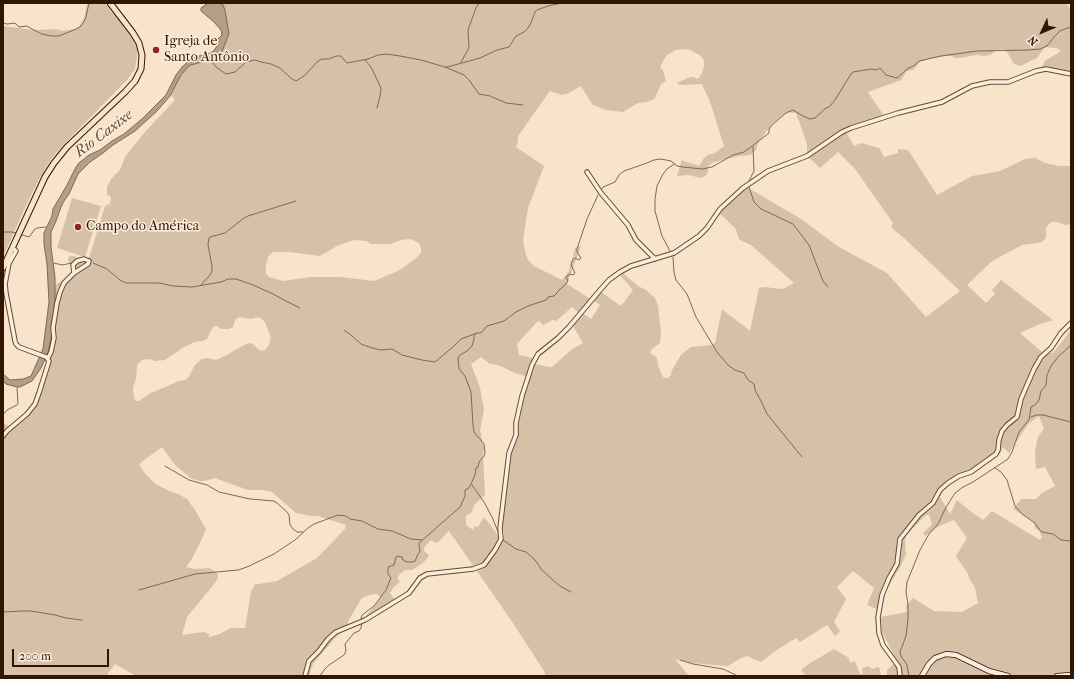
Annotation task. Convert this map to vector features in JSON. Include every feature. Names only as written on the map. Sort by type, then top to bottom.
[{"type":"main road","points":[[3,268],[45,177],[54,163],[67,147],[125,92],[135,81],[141,69],[142,55],[139,43],[110,3]]},
{"type":"street","points":[[304,676],[309,661],[336,632],[365,620],[409,593],[420,578],[427,574],[473,569],[484,565],[501,539],[500,528],[508,454],[516,435],[516,423],[522,396],[532,365],[538,354],[569,327],[609,280],[631,266],[674,253],[699,236],[707,228],[720,209],[743,188],[768,171],[807,156],[842,132],[898,113],[942,102],[972,86],[990,82],[1008,82],[1036,71],[1046,69],[1071,74]]},
{"type":"street","points":[[587,172],[601,193],[628,224],[636,240],[655,259]]},
{"type":"street","points":[[3,436],[27,414],[35,404],[49,361],[47,357],[19,347],[15,341],[5,288],[9,263],[16,251],[13,248]]},
{"type":"street","points":[[47,357],[51,352],[54,338],[53,328],[60,292],[64,283],[74,273],[88,264],[89,261],[84,259],[77,261],[73,265],[74,273]]},
{"type":"street","points":[[900,676],[899,667],[883,645],[879,633],[878,618],[882,595],[889,578],[898,564],[900,539],[919,514],[933,503],[940,490],[959,476],[971,472],[996,454],[1002,431],[1006,425],[1017,417],[1021,399],[1041,357],[1051,348],[1061,333],[1071,323]]},
{"type":"street","points":[[922,676],[929,664],[935,658],[946,654],[956,655],[989,671],[1008,676]]},
{"type":"street","points":[[1057,676],[1071,675]]},
{"type":"shaded area","points":[[87,3],[105,3],[135,38],[137,56],[135,69],[127,80],[52,158],[39,179],[3,257],[3,26],[35,30],[56,29],[62,31],[76,29],[84,19]]},
{"type":"shaded area","points":[[208,3],[219,3],[223,5],[225,10],[229,34],[221,54],[216,58],[188,67],[181,75],[170,96],[157,111],[135,131],[90,162],[78,174],[61,207],[51,232],[51,247],[55,277],[55,303],[48,352],[41,368],[32,381],[20,387],[6,384],[3,381],[3,374],[10,380],[23,379],[31,376],[43,349],[49,302],[44,233],[52,216],[53,209],[79,163],[89,155],[100,150],[124,134],[142,119],[166,95],[176,75],[190,60],[195,57],[211,53],[216,48],[217,40],[222,35],[221,30],[201,11],[201,8]]},
{"type":"shaded area","points":[[219,3],[1066,3],[1071,9],[1071,71],[1048,68],[1041,69],[1046,60],[1060,52],[1060,50],[1056,48],[1045,47],[1037,58],[1020,66],[1014,64],[1007,52],[1003,49],[997,50],[990,55],[983,56],[978,55],[955,58],[952,56],[946,56],[929,59],[920,62],[913,70],[907,71],[901,80],[868,92],[886,119],[848,128],[846,132],[854,146],[861,143],[879,148],[884,157],[898,153],[898,149],[908,150],[937,195],[972,176],[1000,171],[1025,159],[1035,158],[1045,163],[1059,166],[1071,166],[1071,224],[1066,225],[1052,222],[1046,228],[1046,238],[1042,242],[1022,245],[1003,255],[991,262],[967,285],[986,303],[995,294],[992,290],[1001,280],[1053,320],[1020,333],[1042,352],[1053,353],[1071,330],[1071,676],[887,676],[887,670],[897,661],[882,632],[881,617],[907,612],[906,606],[913,598],[934,611],[962,612],[978,603],[975,588],[956,556],[967,538],[954,520],[939,526],[925,536],[923,533],[932,524],[929,515],[926,515],[906,535],[906,554],[902,564],[885,593],[882,606],[879,610],[867,605],[874,588],[853,571],[837,587],[846,599],[834,622],[840,631],[835,636],[827,625],[800,642],[796,638],[761,662],[747,656],[728,666],[691,663],[675,659],[689,676],[546,676],[511,620],[449,531],[437,543],[431,540],[426,545],[423,550],[429,555],[425,561],[412,570],[405,570],[398,576],[400,582],[390,593],[395,600],[375,617],[363,620],[381,597],[377,594],[373,594],[361,599],[346,628],[335,638],[313,664],[309,676],[136,676],[115,664],[106,676],[3,676],[3,422],[10,428],[27,413],[34,404],[49,365],[46,356],[55,303],[55,285],[64,280],[73,270],[72,265],[68,261],[70,256],[88,261],[105,206],[110,204],[111,199],[110,196],[107,195],[107,187],[111,179],[120,170],[125,157],[144,133],[175,100],[171,95],[182,73],[191,65],[216,58],[221,53],[229,31],[226,15],[222,5]],"holes":[[[676,50],[690,50],[701,56],[704,61],[702,73],[698,79],[690,77],[677,83],[679,85],[702,84],[710,102],[724,146],[715,153],[704,158],[699,166],[681,160],[677,176],[688,175],[701,178],[706,176],[708,166],[714,162],[750,155],[756,150],[758,143],[772,124],[787,112],[796,113],[807,144],[807,156],[820,168],[838,152],[855,169],[893,223],[891,227],[960,291],[926,317],[887,273],[839,247],[801,219],[745,186],[718,212],[736,229],[740,240],[751,245],[794,283],[780,289],[765,287],[759,288],[750,331],[722,309],[715,343],[711,345],[691,347],[681,355],[672,370],[671,375],[668,378],[665,378],[663,377],[658,366],[657,358],[650,354],[652,349],[660,343],[661,333],[658,306],[655,298],[646,290],[638,286],[623,272],[619,274],[633,290],[621,306],[601,292],[593,300],[600,305],[591,319],[582,313],[592,300],[567,284],[581,246],[575,248],[569,271],[562,280],[534,266],[528,260],[526,255],[523,240],[528,208],[544,166],[516,147],[518,136],[550,91],[562,95],[581,86],[593,105],[606,110],[623,112],[638,103],[652,100],[655,98],[661,84],[666,81],[663,70],[660,68],[663,61],[667,55]],[[410,239],[419,243],[421,253],[400,270],[374,281],[340,277],[310,277],[283,281],[269,277],[266,274],[268,257],[273,252],[289,252],[320,256],[337,246],[354,240],[366,241],[371,244],[390,244],[401,240]],[[572,307],[580,314],[572,324],[583,343],[571,350],[552,367],[535,364],[536,360],[533,358],[519,355],[517,344],[537,322],[539,321],[543,325],[552,320],[556,321]],[[239,317],[251,319],[259,317],[265,322],[271,338],[269,345],[265,350],[261,351],[250,343],[216,360],[207,358],[202,359],[195,365],[188,378],[185,380],[179,381],[149,394],[139,401],[136,401],[134,398],[133,388],[136,379],[137,365],[142,360],[165,360],[184,347],[207,339],[213,327],[217,326],[221,329],[229,329],[233,327],[235,320]],[[481,357],[490,364],[498,365],[528,377],[516,436],[511,448],[502,523],[504,534],[503,539],[501,539],[484,517],[478,527],[475,526],[473,530],[466,525],[466,516],[472,512],[474,505],[485,495],[484,448],[480,430],[484,410],[480,388],[471,364]],[[1039,416],[1044,429],[1039,435],[1037,441],[1035,452],[1036,469],[1045,467],[1055,486],[1042,493],[1036,499],[1021,499],[1013,509],[1033,521],[1035,528],[1039,531],[1042,537],[1040,540],[992,511],[983,520],[957,500],[950,514],[940,497],[943,491],[958,478],[995,458],[1001,452],[1003,447],[1009,453],[1028,424]],[[162,447],[176,466],[192,479],[205,481],[215,478],[248,490],[272,492],[296,513],[318,516],[346,525],[345,529],[317,558],[277,581],[255,584],[251,592],[245,628],[230,628],[220,634],[209,637],[209,634],[204,632],[182,635],[187,617],[215,583],[218,578],[218,574],[210,568],[195,569],[186,567],[193,557],[206,529],[187,499],[156,484],[146,475],[139,464]]]},
{"type":"shaded area","name":"Campo do América","points":[[72,198],[101,206],[85,257],[57,248]]},
{"type":"shaded area","points":[[834,649],[849,658],[851,663],[855,661],[860,674],[863,674],[862,668],[868,666],[872,669],[879,667],[881,676],[806,676],[801,670]]},
{"type":"waterway","points":[[3,23],[15,23],[19,27],[27,26],[42,34],[59,36],[80,27],[86,17],[89,3]]},
{"type":"waterway","points":[[461,62],[469,48],[468,30],[479,3]]},
{"type":"waterway","points":[[446,67],[480,58],[497,50],[509,47],[516,36],[528,28],[537,10],[562,3]]},
{"type":"waterway","points":[[602,189],[603,187],[615,182],[619,175],[624,171],[654,160],[661,159],[671,161],[677,166],[683,167],[702,169],[712,167],[733,155],[744,152],[751,147],[769,133],[769,129],[772,125],[786,113],[793,110],[810,119],[815,118],[835,100],[853,72],[871,69],[877,70],[880,68],[886,75],[897,78],[919,61],[941,56],[977,51],[1040,49],[1047,46],[1060,31],[1071,28]]},
{"type":"waterway","points":[[213,58],[213,63],[216,67],[226,74],[235,72],[246,62],[255,60],[280,68],[296,81],[304,76],[318,61],[322,59],[341,56],[347,63],[368,59],[378,55],[386,54],[400,56],[445,67],[464,75],[479,94],[490,96],[506,103],[523,105]]},
{"type":"waterway","points":[[365,60],[371,67],[381,88],[377,108]]},
{"type":"waterway","points":[[749,181],[754,171],[753,147]]},
{"type":"waterway","points":[[670,251],[662,236],[655,211],[655,199],[657,186],[663,174],[674,164]]},
{"type":"waterway","points":[[749,187],[754,202],[761,209],[793,224],[809,245],[823,281],[828,287]]},
{"type":"waterway","points":[[344,330],[361,344],[366,346],[380,350],[392,349],[402,355],[435,362],[461,339],[480,333],[487,326],[504,321],[516,312],[546,300],[548,297],[554,296],[564,286],[568,281],[566,277],[575,273],[571,265],[572,261],[575,258],[579,260],[581,258],[577,252],[577,249],[587,219],[598,195]]},
{"type":"waterway","points":[[201,285],[212,271],[208,245],[210,237],[225,233],[248,216],[296,201]]},
{"type":"waterway","points":[[22,235],[29,237],[35,229],[46,227]]},
{"type":"waterway","points":[[3,232],[16,233]]},
{"type":"waterway","points":[[673,257],[676,280],[687,294],[696,317],[717,352],[728,365],[735,370],[744,373],[748,380],[754,384],[755,390],[767,414],[802,457]]},
{"type":"waterway","points":[[54,263],[62,265],[72,263]]},
{"type":"waterway","points":[[93,263],[107,269],[126,283],[159,283],[173,286],[192,287],[221,282],[228,279],[236,279],[273,294],[300,308]]},
{"type":"waterway","points":[[361,619],[362,615],[374,606],[386,590],[391,578],[388,574],[388,567],[394,565],[396,557],[402,557],[403,560],[407,562],[415,561],[420,552],[419,543],[460,507],[465,496],[465,490],[469,488],[475,475],[476,468],[484,456],[484,444],[474,432],[471,392],[465,376],[459,369],[458,358],[472,346],[476,333]]},
{"type":"waterway","points":[[909,676],[907,665],[900,652],[906,636],[908,619],[906,592],[907,582],[920,550],[929,534],[938,524],[955,493],[1008,459],[1019,432],[1029,420],[1031,407],[1039,400],[1041,391],[1046,385],[1047,375],[1051,366],[1071,345]]},
{"type":"waterway","points":[[3,415],[7,410],[17,405],[17,388]]},
{"type":"waterway","points":[[1031,417],[1043,415],[1071,422]]},
{"type":"waterway","points":[[165,466],[189,480],[207,485],[219,492],[250,499],[274,501],[287,512],[289,515],[290,525],[293,529],[297,532],[303,532]]},
{"type":"waterway","points":[[995,468],[1001,472],[1007,480],[1015,506],[1022,514],[1035,523],[1042,532],[1053,534],[1061,540],[1071,541]]},
{"type":"waterway","points":[[472,485],[484,502],[499,534]]},
{"type":"waterway","points":[[139,590],[195,574],[238,570],[247,567],[274,554],[295,540],[314,524],[338,515],[362,521],[378,529],[392,531],[411,539],[422,540]]},
{"type":"waterway","points":[[503,540],[516,549],[526,552],[555,582],[571,592]]},
{"type":"waterway","points":[[3,612],[31,611],[82,620]]},
{"type":"waterway","points":[[320,676],[329,665],[344,655],[346,651],[345,644],[354,633],[359,631],[362,622]]},
{"type":"waterway","points":[[680,660],[693,664],[723,669],[738,676]]},
{"type":"place","name":"Igreja de Santo Antônio","points":[[156,50]]},
{"type":"place","name":"Campo do América","points":[[78,227]]},
{"type":"water label","name":"Rio Caxixe","points":[[104,134]]}]
